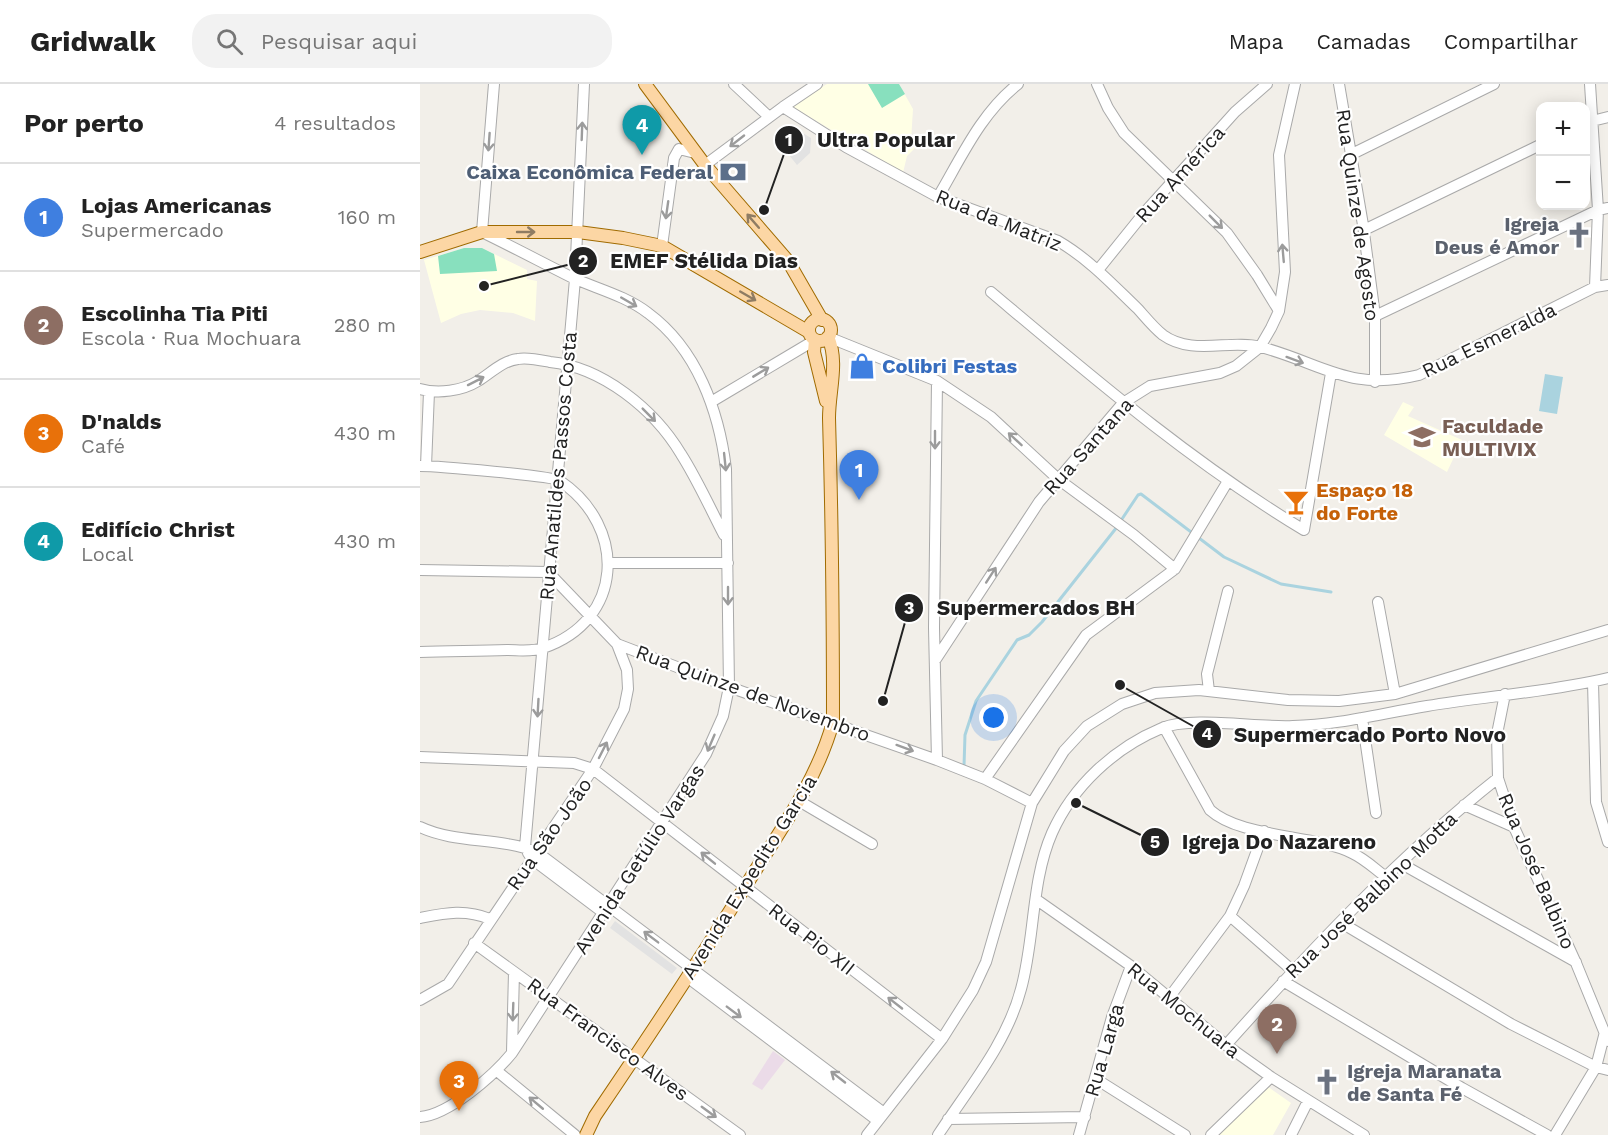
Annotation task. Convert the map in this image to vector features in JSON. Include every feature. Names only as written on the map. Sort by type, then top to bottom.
[{"type":"main road","points":[[645,84],[695,153],[788,261],[822,320],[812,322],[812,336]]},
{"type":"main road","points":[[420,252],[482,232],[578,232],[662,246],[812,336],[828,337]]},
{"type":"main road","name":"Avenida Expedito Garcia","points":[[586,1135],[633,1057],[799,801],[818,764],[833,722],[834,561],[829,413],[834,350],[828,337],[830,327],[822,320]]},
{"type":"main road","name":"Avenida Expedito Garcia","points":[[812,336],[829,413]]},
{"type":"street","points":[[494,84],[482,232],[575,279],[619,296],[647,312],[673,335],[694,365],[711,402],[722,438],[726,469],[725,537]]},
{"type":"street","name":"Rua Anatildes Passos Costa","points":[[525,847],[575,279],[584,84]]},
{"type":"street","points":[[734,84],[768,117]]},
{"type":"street","points":[[705,165],[768,117],[817,84]]},
{"type":"street","points":[[938,197],[976,130],[1007,93],[1018,84]]},
{"type":"street","points":[[1097,84],[1108,108],[1124,133],[1227,233],[1279,311]]},
{"type":"street","name":"Rua América","points":[[1098,270],[1144,213],[1235,112],[1267,84]]},
{"type":"street","name":"Rua Santana","points":[[936,659],[1039,502],[1123,403],[1150,386],[1220,373],[1236,366],[1260,347],[1279,311],[1285,272],[1278,155],[1295,84]]},
{"type":"street","name":"Rua Quinze de Agosto","points":[[1339,84],[1364,230],[1375,316],[1375,381]]},
{"type":"street","points":[[1350,155],[1494,84]]},
{"type":"street","points":[[1590,84],[1590,102]]},
{"type":"street","name":"Rua da Matriz","points":[[783,107],[846,147],[938,197],[1058,241],[1098,270],[1164,336],[1187,345],[1260,347],[1331,373]]},
{"type":"street","points":[[1590,122],[1608,117]]},
{"type":"street","points":[[1590,128],[1603,209],[1595,287]]},
{"type":"street","points":[[1364,230],[1536,147]]},
{"type":"street","points":[[662,246],[674,158],[679,149],[695,153]]},
{"type":"street","points":[[1375,316],[1603,209]]},
{"type":"street","name":"Rua Esmeralda","points":[[1331,373],[1375,381],[1396,380],[1442,365],[1595,287],[1608,285]]},
{"type":"street","points":[[991,292],[1123,403],[1228,481],[1304,530],[1331,373]]},
{"type":"street","points":[[711,402],[812,336]]},
{"type":"street","points":[[828,337],[937,381],[991,417],[1058,479],[1134,535],[1175,569]]},
{"type":"street","points":[[420,652],[541,649],[568,637],[592,618],[606,584],[609,563],[607,546],[592,513],[558,479],[423,466],[425,390],[452,390],[475,383],[507,362],[519,358],[567,363],[607,383],[649,414],[681,452],[725,537]]},
{"type":"street","points":[[937,381],[935,431],[937,760]]},
{"type":"street","points":[[985,779],[1086,635],[1175,569],[1228,481]]},
{"type":"street","name":"Avenida Getúlio Vargas","points":[[421,1115],[453,1104],[497,1071],[512,1053],[608,910],[706,754],[723,716],[729,687],[728,563],[725,537]]},
{"type":"street","points":[[609,563],[728,563]]},
{"type":"street","points":[[420,570],[548,572]]},
{"type":"street","name":"Rua Quinze de Novembro","points":[[548,572],[618,644],[729,687],[937,760],[985,779],[1032,803]]},
{"type":"street","points":[[1209,691],[1207,674],[1228,591]]},
{"type":"street","points":[[1378,602],[1395,694]]},
{"type":"street","points":[[867,1135],[942,1039],[973,990],[986,962],[1032,803],[1064,751],[1087,726],[1122,704],[1155,693],[1209,691],[1288,700],[1339,700],[1395,694],[1608,630]]},
{"type":"street","name":"Rua São João","points":[[420,1000],[448,984],[593,769],[624,709],[628,689],[627,670],[618,644]]},
{"type":"street","points":[[938,1135],[993,1052],[1011,1017],[1028,963],[1037,900],[1052,834],[1071,800],[1088,778],[1123,749],[1164,727],[1195,724],[1294,726],[1362,718],[1608,678]]},
{"type":"street","points":[[1593,682],[1596,802],[1608,842]]},
{"type":"street","points":[[1420,688],[1424,707]]},
{"type":"street","name":"Rua José Balbino","points":[[1505,694],[1497,734],[1498,778],[1514,827],[1576,963],[1606,1037]]},
{"type":"street","points":[[1362,718],[1376,813]]},
{"type":"street","points":[[1164,727],[1210,810],[1226,821],[1353,853],[1386,878]]},
{"type":"street","name":"Rua Pio XII","points":[[420,757],[574,763],[593,769],[942,1039]]},
{"type":"street","name":"Rua José Balbino Motta","points":[[1226,1045],[1283,981],[1400,863],[1464,805],[1498,778]]},
{"type":"street","points":[[799,801],[872,844]]},
{"type":"street","points":[[1464,805],[1514,827]]},
{"type":"street","points":[[420,827],[439,835],[525,847],[881,1117]]},
{"type":"street","points":[[1168,999],[1230,916],[1244,886],[1264,831]]},
{"type":"street","points":[[1400,863],[1576,963]]},
{"type":"street","name":"Rua Mochuara","points":[[1037,900],[1131,966],[1226,1045],[1271,1077],[1364,1135]]},
{"type":"street","points":[[420,918],[459,910],[490,919]]},
{"type":"street","points":[[1230,916],[1293,971]]},
{"type":"street","points":[[1340,922],[1491,1012],[1596,1067],[1608,1070]]},
{"type":"street","name":"Rua Francisco Alves","points":[[474,943],[740,1135]]},
{"type":"street","name":"Rua Larga","points":[[1079,1135],[1112,1017],[1131,966]]},
{"type":"street","points":[[512,1053],[514,972]]},
{"type":"street","points":[[1283,981],[1462,1089],[1547,1135]]},
{"type":"street","points":[[1556,1135],[1596,1067],[1606,1037]]},
{"type":"street","points":[[497,1071],[575,1135]]},
{"type":"street","points":[[1211,1135],[1271,1077]]},
{"type":"street","points":[[1096,1079],[1185,1135]]},
{"type":"street","points":[[1291,1135],[1308,1101]]},
{"type":"street","points":[[948,1119],[1085,1117]]},
{"type":"shaded area","points":[[827,84],[899,84],[913,109],[911,141],[916,147],[907,156],[903,173],[845,135],[843,137],[792,106]]},
{"type":"shaded area","points":[[791,126],[811,138],[810,153],[797,165],[777,140]]},
{"type":"shaded area","points":[[464,248],[482,248],[527,270],[527,279],[537,281],[535,321],[513,313],[480,310],[461,314],[441,323],[424,260]]},
{"type":"shaded area","name":"Faculdade MULTIVIX","points":[[1403,402],[1414,407],[1408,416],[1462,440],[1447,472],[1384,435]]},
{"type":"shaded area","points":[[615,921],[677,968],[672,974],[610,928]]},
{"type":"shaded area","points":[[773,1051],[785,1060],[762,1090],[752,1084]]},
{"type":"shaded area","points":[[1267,1086],[1291,1103],[1273,1135],[1215,1135]]},
{"type":"green space","points":[[868,84],[899,84],[905,94],[882,108]]},
{"type":"green space","points":[[464,248],[482,248],[494,254],[497,271],[440,274],[438,256]]},
{"type":"water","points":[[1545,374],[1563,377],[1557,414],[1539,411]]},
{"type":"waterway","points":[[1120,522],[1138,495],[1141,494],[1224,557],[1281,584],[1331,592]]},
{"type":"waterway","points":[[964,766],[965,735],[976,701],[1017,640],[1029,635],[1042,622],[1117,527]]},
{"type":"place","name":"Edifício Christ","points":[[642,155]]},
{"type":"place","name":"Caixa Econômica Federal","points":[[733,172]]},
{"type":"place","name":"Ultra Popular","points":[[764,210]]},
{"type":"place","name":"Igreja Deus é Amor","points":[[1579,235]]},
{"type":"place","name":"EMEF Stélida Dias","points":[[484,286]]},
{"type":"place","name":"Colibri Festas","points":[[862,366]]},
{"type":"place","name":"Faculdade MULTIVIX","points":[[1422,437]]},
{"type":"place","name":"Lojas Americanas","points":[[859,500]]},
{"type":"place","name":"Espaço 18 do Forte","points":[[1296,502]]},
{"type":"place","name":"Supermercado Porto Novo","points":[[1120,685]]},
{"type":"place","name":"Supermercados BH","points":[[883,701]]},
{"type":"place","name":"Igreja Do Nazareno","points":[[1076,803]]},
{"type":"place","name":"Escolinha Tia Piti","points":[[1277,1054]]},
{"type":"place","name":"Igreja Maranata de Santa Fé","points":[[1327,1082]]},
{"type":"place","name":"D'nalds","points":[[459,1111]]}]
